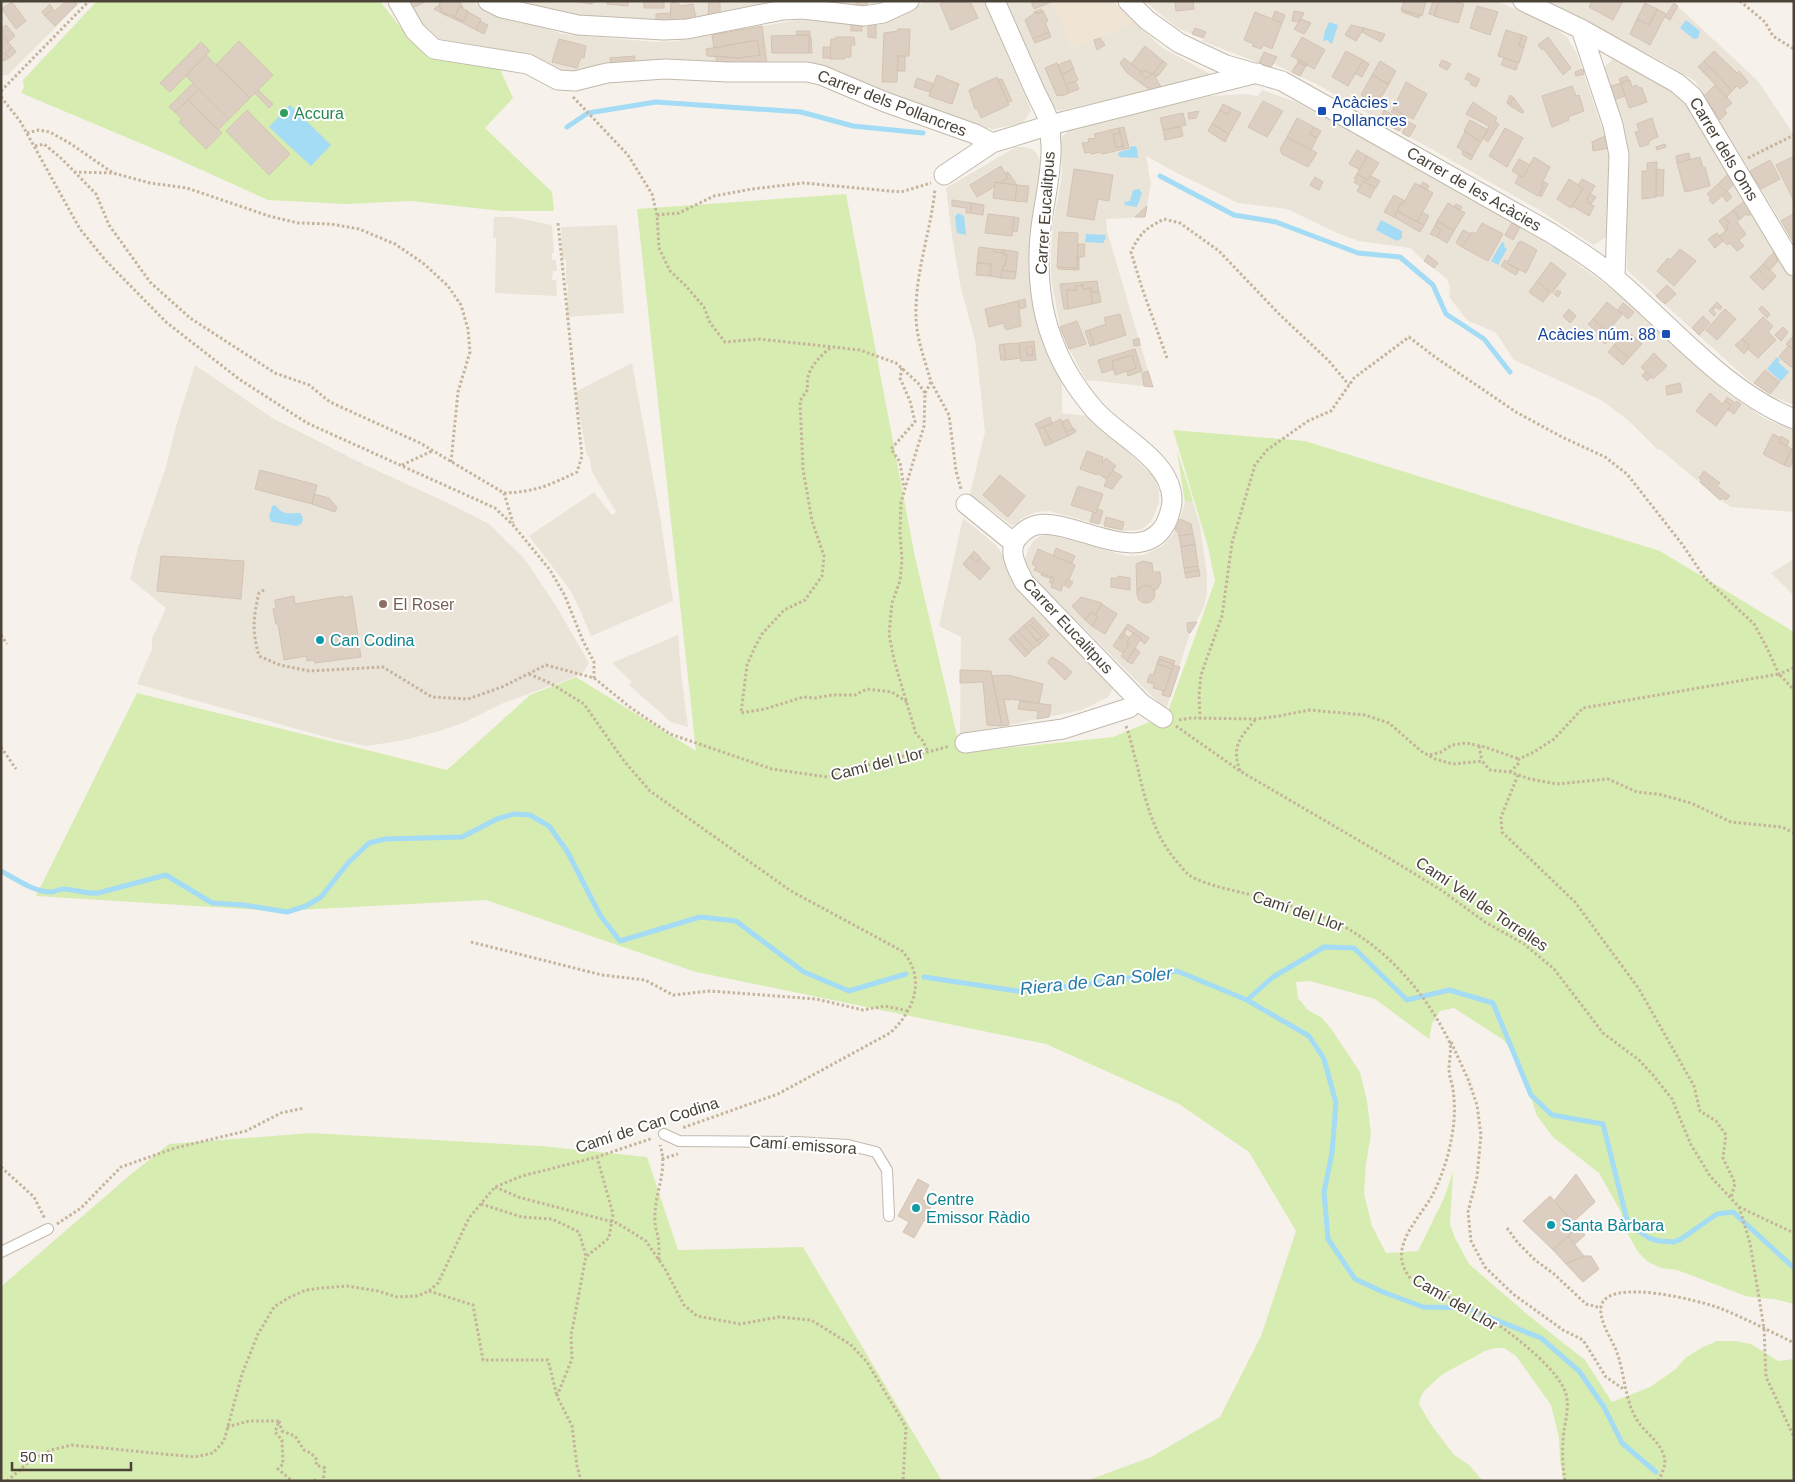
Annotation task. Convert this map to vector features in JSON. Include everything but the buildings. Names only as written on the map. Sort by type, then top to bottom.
[{"type":"street","points":[[398,1],[415,31],[434,49],[528,64],[558,80]]},
{"type":"street","points":[[488,1],[502,8],[578,25],[664,30],[687,29],[793,9],[864,16],[883,13],[909,1]]},
{"type":"street","name":"Carrer Eucalitpus","points":[[995,1],[1050,125],[1051,167],[1040,235],[1039,265],[1040,288],[1052,340],[1072,379],[1096,411],[1166,475],[1171,489],[1172,502],[1169,516],[1162,530],[1148,540],[1128,544],[1050,524],[1035,525],[1017,537],[1013,550],[1015,562],[1024,582],[1138,700],[1166,720]]},
{"type":"street","name":"Carrer de les Acàcies","points":[[1128,1],[1148,20],[1179,43],[1226,65],[1282,81],[1505,206],[1593,259],[1731,382],[1762,403],[1794,419]]},
{"type":"street","name":"Carrer dels Oms","points":[[1523,1],[1678,83],[1686,90],[1693,97],[1794,266]]},
{"type":"street","points":[[1580,30],[1613,125],[1619,155],[1615,277]]},
{"type":"street","name":"Carrer dels Pollancres","points":[[558,80],[575,81],[607,72],[664,69],[728,72],[807,72],[821,75],[885,102],[975,134],[992,143]]},
{"type":"street","points":[[944,175],[992,143],[1050,125],[1257,73]]},
{"type":"street","points":[[966,504],[1014,543]]},
{"type":"street","points":[[965,743],[1063,729],[1129,708],[1138,700]]},
{"type":"lane","name":"Camí emissora","points":[[660,1136],[679,1141],[796,1142],[848,1145],[876,1152],[888,1170],[889,1216]]},
{"type":"lane","points":[[1,1252],[48,1229]]},
{"type":"path","points":[[1,91],[89,1]]},
{"type":"path","points":[[1740,1],[1764,22],[1773,36],[1794,49]]},
{"type":"path","points":[[558,80],[628,155],[652,194],[657,215],[659,248],[670,272],[685,285],[704,308],[710,323],[725,342],[759,339],[860,350],[896,363],[918,383],[925,393]]},
{"type":"path","points":[[1,97],[20,121],[35,146],[80,229],[106,261],[166,322],[239,380],[307,422],[495,508],[513,525],[550,570],[566,596],[583,641],[594,662],[594,678],[546,664],[502,687],[468,699],[432,697],[383,667],[309,671],[280,666],[259,656],[254,636],[255,609],[258,593],[264,590]]},
{"type":"path","points":[[27,133],[39,130],[50,132],[71,144],[112,173]]},
{"type":"path","points":[[1735,166],[1794,135]]},
{"type":"path","points":[[35,146],[44,144],[62,159],[96,194],[109,225],[150,282],[190,318],[275,373],[308,385],[330,402],[432,451],[504,493],[526,493],[553,484],[577,472],[582,456],[558,223]]},
{"type":"path","points":[[74,172],[112,173],[150,183],[187,188],[269,216],[298,223],[331,224],[359,229],[396,244],[422,263],[448,286],[457,298],[468,329],[470,352],[458,392],[451,462]]},
{"type":"path","points":[[657,215],[679,213],[714,196],[752,188],[803,183],[901,192],[936,182],[917,285],[916,316],[919,342],[931,382],[949,414],[956,471],[966,504]]},
{"type":"path","points":[[1167,358],[1131,252],[1139,236],[1151,226],[1164,219],[1180,223],[1219,251],[1280,315],[1328,360],[1350,385]]},
{"type":"path","points":[[1200,718],[1199,695],[1201,675],[1222,616],[1232,543],[1255,465],[1267,450],[1308,421],[1330,411],[1354,378],[1409,337],[1516,412],[1562,437],[1605,457],[1627,474],[1656,509],[1705,578],[1754,624],[1779,674],[1794,690]]},
{"type":"path","points":[[830,347],[818,358],[810,372],[806,382],[808,389],[800,401],[803,469],[812,521],[824,556],[822,576],[805,600],[784,610],[762,634],[746,665],[741,713],[765,709],[803,697],[854,695],[868,689],[892,692],[908,702]]},
{"type":"path","points":[[902,368],[900,378],[910,401],[915,422],[891,449],[900,462],[904,491]]},
{"type":"path","points":[[928,752],[923,741],[916,734],[894,660],[889,634],[892,603],[900,581],[902,560],[900,533],[901,502],[924,426],[925,393],[931,382]]},
{"type":"path","points":[[402,465],[432,451]]},
{"type":"path","points":[[504,493],[513,525]]},
{"type":"path","points":[[1,635],[7,644]]},
{"type":"path","points":[[1429,755],[1441,752],[1452,745],[1466,743],[1519,758],[1554,739],[1584,708],[1779,674],[1794,668]]},
{"type":"path","name":"Camí de Can Codina","points":[[429,1291],[438,1283],[469,1218],[495,1187],[522,1176],[597,1158],[778,1094],[890,1033],[908,1011],[915,994],[915,973],[910,958],[902,951],[791,891],[650,791],[624,761],[584,704],[550,683],[529,674]]},
{"type":"path","name":"Camí del Llor","points":[[594,678],[631,708],[670,734],[772,769],[828,778],[892,758],[965,743]]},
{"type":"path","points":[[1166,720],[1200,718],[1256,719],[1309,710],[1365,715],[1389,723],[1421,751],[1429,755],[1452,764],[1482,761]]},
{"type":"path","name":"Camí del Llor","points":[[1120,711],[1130,735],[1138,772],[1160,838],[1172,857],[1189,875],[1203,882],[1309,913],[1347,928],[1376,946],[1420,992],[1450,1042],[1449,1070],[1455,1112],[1452,1136],[1446,1161],[1434,1193],[1406,1236],[1401,1248],[1401,1263],[1408,1275],[1419,1285],[1468,1305],[1526,1346],[1548,1367],[1561,1383],[1566,1394],[1568,1408],[1562,1441],[1565,1481]]},
{"type":"path","points":[[1240,771],[1235,753],[1237,745],[1242,735],[1256,719]]},
{"type":"path","name":"Camí Vell de Torrelles","points":[[1166,720],[1240,771],[1387,857],[1441,890],[1485,922],[1524,944],[1542,957],[1554,969],[1603,1032],[1639,1060],[1672,1099],[1691,1145],[1710,1176],[1739,1207],[1750,1242],[1764,1328],[1766,1377],[1794,1437]]},
{"type":"path","points":[[1479,746],[1482,761],[1490,770],[1510,772],[1530,779],[1557,784],[1608,779],[1637,792],[1658,794],[1691,803],[1731,822],[1782,827],[1794,833]]},
{"type":"path","points":[[1,747],[16,769]]},
{"type":"path","points":[[1510,772],[1519,763],[1519,758]]},
{"type":"path","points":[[1518,775],[1501,817],[1502,832],[1575,902],[1638,989],[1694,1086],[1700,1111],[1716,1120],[1726,1135],[1724,1158],[1735,1182],[1731,1198]]},
{"type":"path","points":[[471,942],[602,975],[645,980],[673,995],[719,992],[816,998],[863,1010],[885,1006],[908,1011]]},
{"type":"path","points":[[1450,1042],[1468,1079],[1477,1105],[1481,1135],[1477,1177],[1468,1212],[1470,1236],[1474,1248],[1485,1267],[1514,1294],[1563,1330],[1583,1340],[1606,1377],[1625,1390]]},
{"type":"path","points":[[1,1167],[34,1198],[48,1229],[81,1208],[121,1167],[175,1148],[246,1131],[281,1113],[304,1108]]},
{"type":"path","points":[[660,1136],[663,1171],[656,1204],[655,1222],[660,1260]]},
{"type":"path","points":[[586,1256],[610,1238],[613,1214],[597,1158]]},
{"type":"path","points":[[495,1187],[518,1197],[617,1223],[646,1241],[660,1260],[684,1305],[697,1316],[740,1324],[779,1317],[811,1320],[850,1344],[867,1362],[906,1426],[903,1481]]},
{"type":"path","points":[[481,1204],[522,1217],[552,1219],[579,1232],[586,1256],[571,1336],[572,1359],[557,1396]]},
{"type":"path","points":[[1739,1207],[1794,1233]]},
{"type":"path","points":[[1507,1228],[1518,1243],[1535,1260],[1554,1274],[1586,1304],[1601,1308]]},
{"type":"path","points":[[6,1481],[30,1461],[51,1450],[72,1445],[195,1458],[213,1453],[224,1441],[242,1374],[258,1334],[274,1307],[306,1290],[347,1286],[378,1291],[398,1297],[418,1296],[429,1291],[473,1305],[483,1360],[548,1360],[557,1396],[572,1426],[576,1466],[581,1481]]},
{"type":"path","points":[[1658,1481],[1662,1475],[1665,1457],[1656,1440],[1637,1420],[1625,1390],[1617,1354],[1604,1322],[1601,1308],[1605,1299],[1614,1293],[1635,1292],[1673,1295],[1720,1308],[1794,1344]]},
{"type":"path","points":[[227,1427],[249,1421],[279,1421]]},
{"type":"path","points":[[279,1421],[275,1432],[282,1440],[283,1464],[278,1469],[292,1481]]},
{"type":"path","points":[[279,1421],[282,1431],[295,1436],[304,1450],[312,1453],[318,1460],[316,1465],[326,1468],[322,1481]]},
{"type":"path","points":[[314,1481],[316,1479],[318,1481]]},
{"type":"shaded area","points":[[1,1],[82,1],[8,75],[1,75]]},
{"type":"shaded area","points":[[409,1],[474,1],[481,8],[499,18],[546,28],[562,34],[657,42],[677,41],[797,20],[816,20],[855,25],[876,24],[895,19],[926,1],[984,1],[1031,110],[1023,123],[994,129],[976,127],[908,103],[823,68],[571,77],[539,59],[451,45],[437,41],[422,27]]},
{"type":"shaded area","points":[[517,1],[783,1],[696,19],[659,21],[580,16]]},
{"type":"shaded area","points":[[817,1],[888,1],[867,6]]},
{"type":"shaded area","points":[[1004,1],[1113,1],[1163,48],[1212,75],[1059,111],[1050,106]]},
{"type":"shaded area","points":[[1051,1],[1113,1],[1134,23],[1072,49]]},
{"type":"shaded area","points":[[1145,1],[1497,1],[1549,24],[1567,37],[1577,54],[1605,136],[1610,157],[1609,236],[1593,245],[1541,211],[1316,84],[1274,64],[1271,67],[1202,41],[1203,38],[1179,29]]},
{"type":"shaded area","points":[[1546,1],[1672,1],[1758,81],[1794,135],[1794,243],[1695,81],[1667,64]]},
{"type":"shaded area","points":[[1613,59],[1680,95],[1685,100],[1794,280],[1794,405],[1776,398],[1748,380],[1627,270],[1627,150],[1625,133],[1603,68]]},
{"type":"shaded area","points":[[1262,90],[1296,102],[1337,124],[1563,253],[1621,296],[1727,393],[1764,418],[1794,431],[1794,512],[1731,507],[1720,500],[1660,449],[1658,450],[1628,420],[1601,400],[1514,360],[1496,333],[1467,320],[1449,297],[1450,287],[1447,279],[1410,248],[1359,241],[1337,233],[1287,209],[1238,203],[1146,156],[1151,183],[1145,217],[1106,219],[1107,231],[1153,387],[1086,380],[1069,349],[1060,327],[1051,278],[1053,222],[1061,182],[1060,145],[1062,137],[1069,130],[1099,121],[1211,96],[1244,94],[1258,96]]},
{"type":"shaded area","points":[[1016,147],[1032,149],[1041,162],[1042,172],[1036,210],[1062,377],[1062,413],[1090,416],[1153,476],[1159,490],[1159,503],[1152,520],[1139,530],[1124,531],[1049,511],[1036,512],[1021,519],[1017,524],[1011,525],[970,494],[985,432],[975,340],[961,289],[946,188]]},
{"type":"shaded area","points":[[494,217],[513,217],[552,225],[554,253],[552,253],[552,260],[556,260],[557,271],[553,271],[552,280],[556,280],[557,296],[495,293],[496,238],[493,238]]},
{"type":"shaded area","points":[[617,225],[624,313],[566,317],[568,285],[566,284],[566,260],[562,258],[561,227]]},
{"type":"shaded area","points":[[632,363],[659,510],[673,601],[591,636],[570,590],[529,536],[594,492],[612,515],[616,512],[592,472],[589,456],[587,456],[575,392]]},
{"type":"shaded area","points":[[195,365],[274,419],[489,524],[524,558],[558,609],[589,663],[582,674],[501,704],[465,722],[440,731],[400,741],[366,746],[333,739],[137,684],[152,649],[152,639],[166,608],[130,579],[139,545],[165,470]]},
{"type":"shaded area","points":[[1177,451],[1200,525],[1207,575],[1207,595],[1203,609],[1190,633],[1166,710],[1030,574],[1025,559],[1034,540],[1046,535],[1053,535],[1126,556],[1144,555],[1162,546],[1172,536],[1178,525],[1185,502]]},
{"type":"shaded area","points":[[963,518],[996,545],[1003,555],[1009,574],[1016,586],[1109,682],[1112,690],[1108,697],[1082,710],[960,735],[961,637],[939,626]]},
{"type":"shaded area","points":[[1794,559],[1794,596],[1771,573]]},
{"type":"shaded area","points":[[678,635],[688,727],[671,722],[628,684],[632,682],[612,663]]},
{"type":"green space","name":"Accura","points":[[97,1],[380,1],[406,35],[426,52],[499,67],[513,98],[485,128],[552,192],[554,211],[502,211],[411,201],[346,204],[268,200],[166,154],[21,93],[24,87],[23,80]]},
{"type":"green space","points":[[846,194],[915,557],[961,753],[1113,737],[1149,722],[1162,728],[1215,581],[1208,547],[1173,430],[1305,441],[1660,551],[1794,632],[1794,1304],[1774,1299],[1746,1296],[1677,1270],[1661,1268],[1648,1262],[1638,1252],[1623,1225],[1621,1212],[1599,1173],[1553,1137],[1537,1116],[1519,1062],[1512,1049],[1502,1039],[1454,1008],[1440,1011],[1432,1024],[1429,1039],[1375,999],[1310,981],[1296,982],[1298,998],[1308,1010],[1322,1018],[1360,1072],[1367,1101],[1371,1134],[1364,1194],[1372,1226],[1386,1253],[1418,1251],[1444,1198],[1453,1172],[1450,1224],[1469,1264],[1528,1315],[1585,1360],[1612,1402],[1650,1387],[1676,1369],[1685,1358],[1717,1341],[1735,1341],[1751,1344],[1778,1361],[1794,1359],[1794,1481],[1563,1481],[1559,1438],[1551,1405],[1516,1356],[1504,1348],[1495,1348],[1485,1351],[1443,1374],[1425,1390],[1419,1404],[1430,1423],[1454,1455],[1469,1465],[1483,1481],[1086,1481],[1151,1457],[1220,1417],[1261,1336],[1296,1231],[1249,1152],[1179,1104],[1046,1044],[696,972],[486,900],[278,911],[36,896],[137,693],[447,770],[530,695],[576,677],[696,751],[637,209]]},
{"type":"green space","points":[[1177,451],[1192,498],[1193,501],[1185,502]]},
{"type":"green space","points":[[311,1133],[541,1146],[647,1157],[678,1250],[803,1247],[942,1481],[1,1481],[1,1288],[4,1284],[130,1175],[169,1144]]},
{"type":"water","points":[[1686,20],[1700,31],[1698,38],[1694,39],[1680,28]]},
{"type":"water","points":[[1329,22],[1338,25],[1332,44],[1327,40],[1323,41]]},
{"type":"water","points":[[290,105],[331,145],[311,166],[269,127]]},
{"type":"water","points":[[1135,146],[1138,158],[1120,157],[1118,155],[1119,152]]},
{"type":"water","points":[[1139,189],[1142,193],[1137,207],[1125,205],[1124,202],[1130,201],[1133,190]]},
{"type":"water","points":[[958,213],[964,216],[966,235],[957,233],[955,217]]},
{"type":"water","points":[[1381,220],[1402,231],[1402,238],[1397,241],[1376,230]]},
{"type":"water","points":[[1086,234],[1106,235],[1104,243],[1085,242]]},
{"type":"water","points":[[1502,242],[1507,249],[1498,265],[1491,261]]},
{"type":"water","points":[[1777,357],[1780,360],[1778,362],[1789,372],[1781,381],[1767,369]]},
{"type":"water","points":[[275,505],[284,512],[300,513],[303,518],[302,523],[297,526],[272,522],[269,516],[272,506]]},
{"type":"waterway","points":[[567,127],[588,113],[656,102],[801,112],[853,126],[923,133]]},
{"type":"waterway","points":[[1160,176],[1234,215],[1276,222],[1358,253],[1400,257],[1433,285],[1446,314],[1484,339],[1510,372]]},
{"type":"waterway","name":"Riera de Can Soler","points":[[1,871],[38,890],[53,892],[63,889],[93,893],[166,875],[212,903],[244,905],[287,912],[306,906],[321,897],[348,863],[369,843],[385,839],[462,837],[497,819],[514,814],[530,815],[549,826],[567,851],[600,915],[620,941],[700,917],[736,921],[804,972],[849,991],[906,974]]},
{"type":"waterway","points":[[1247,1000],[1273,977],[1324,947],[1354,948],[1407,1000],[1449,990],[1493,1003],[1531,1095],[1552,1115],[1603,1124],[1628,1224],[1649,1238],[1674,1242],[1717,1214],[1733,1212],[1794,1268]]},
{"type":"waterway","name":"Riera de Can Soler","points":[[924,977],[1017,991],[1082,985],[1177,971],[1247,1000],[1309,1036],[1324,1059],[1336,1103],[1332,1153],[1324,1192],[1328,1239],[1355,1279],[1423,1307],[1466,1308],[1541,1338],[1579,1371],[1604,1407],[1622,1443],[1656,1472]]},
{"type":"place","name":"Acàcies - Pollancres","points":[[1322,111]]},
{"type":"place","name":"Accura","points":[[284,113]]},
{"type":"place","name":"Acàcies núm. 88","points":[[1666,334]]},
{"type":"place","name":"El Roser","points":[[383,604]]},
{"type":"place","name":"Can Codina","points":[[320,640]]},
{"type":"place","name":"Centre Emissor Ràdio","points":[[916,1208]]},
{"type":"place","name":"Santa Bàrbara","points":[[1551,1225]]}]
